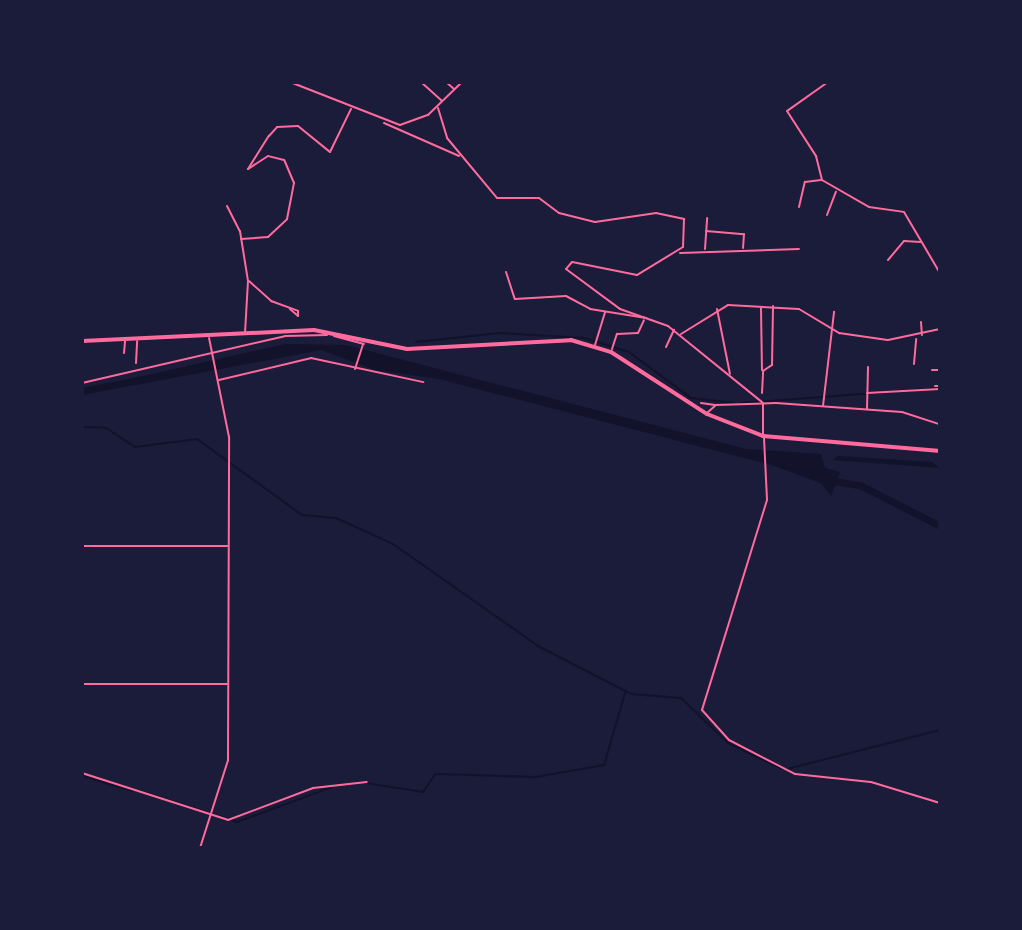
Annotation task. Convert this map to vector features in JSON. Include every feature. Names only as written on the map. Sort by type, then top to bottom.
[{"type":"highway","points":[[82,341],[326,330],[364,343],[407,349],[520,338],[594,345],[611,352],[707,414],[763,436],[940,451]]},
{"type":"street","points":[[290,82],[460,156]]},
{"type":"street","points":[[421,82],[443,102]]},
{"type":"street","points":[[446,82],[455,89]]},
{"type":"street","points":[[384,123],[411,123],[437,107],[462,82]]},
{"type":"street","points":[[828,82],[787,111],[816,156],[822,180],[837,191],[882,212],[904,212],[940,273]]},
{"type":"street","points":[[437,107],[460,156],[497,198],[539,198],[559,213],[595,222],[656,213],[684,219],[689,234],[678,253]]},
{"type":"street","points":[[241,239],[268,237],[287,219],[294,183],[284,160],[268,156],[248,169],[269,136],[277,127],[298,126],[330,152],[351,109]]},
{"type":"street","points":[[799,207],[805,182],[822,180]]},
{"type":"street","points":[[827,215],[837,191]]},
{"type":"street","points":[[227,206],[241,239],[248,281],[245,334]]},
{"type":"street","points":[[705,250],[707,218]]},
{"type":"street","points":[[706,231],[744,234],[743,249]]},
{"type":"street","points":[[888,260],[904,241],[916,247],[922,241]]},
{"type":"street","points":[[761,394],[674,330],[620,309],[567,265],[637,275],[678,253],[799,249]]},
{"type":"street","points":[[506,272],[515,299],[566,296],[605,311],[646,318]]},
{"type":"street","points":[[248,281],[290,309]]},
{"type":"street","points":[[763,371],[772,365],[773,306]]},
{"type":"street","points":[[680,335],[717,308],[773,306],[804,310],[830,329],[916,338],[940,329]]},
{"type":"street","points":[[717,308],[730,374]]},
{"type":"street","points":[[761,308],[761,394],[768,478],[702,710],[729,740],[795,774],[871,782],[940,803]]},
{"type":"street","points":[[594,345],[605,311]]},
{"type":"street","points":[[823,406],[834,312]]},
{"type":"street","points":[[611,352],[617,334],[640,332],[646,318]]},
{"type":"street","points":[[921,322],[922,336]]},
{"type":"street","points":[[666,347],[674,330]]},
{"type":"street","points":[[82,383],[296,335],[364,343],[355,366]]},
{"type":"street","points":[[200,848],[214,817],[227,768],[229,437],[208,337]]},
{"type":"street","points":[[914,364],[916,338]]},
{"type":"street","points":[[124,353],[125,340]]},
{"type":"street","points":[[136,363],[137,340]]},
{"type":"street","points":[[217,378],[291,359],[355,366],[423,382]]},
{"type":"street","points":[[867,409],[868,367]]},
{"type":"street","points":[[932,370],[940,370]]},
{"type":"street","points":[[935,386],[940,388]]},
{"type":"street","points":[[867,393],[940,388]]},
{"type":"street","points":[[701,403],[867,409],[940,424]]},
{"type":"street","points":[[707,414],[716,405]]},
{"type":"street","points":[[82,546],[228,546]]},
{"type":"street","points":[[82,684],[228,684]]},
{"type":"street","points":[[82,773],[114,788],[150,790],[214,817],[236,820],[313,788],[367,782]]},
{"type":"shaded area","points":[[285,344],[346,345],[746,449],[821,454],[825,468],[840,472],[831,496],[821,483],[771,465],[439,379],[375,370],[321,350],[136,385],[135,378]]},
{"type":"shaded area","points":[[838,456],[932,462],[940,468],[833,460]]},
{"type":"waterway","points":[[416,342],[500,333],[584,338],[629,352],[691,398],[734,403]]},
{"type":"waterway","points":[[82,391],[143,379]]},
{"type":"waterway","points":[[741,403],[940,388]]},
{"type":"waterway","points":[[82,427],[106,428],[135,447],[197,439],[302,515],[336,518],[393,544],[538,646],[631,694],[681,698],[728,743],[780,768]]},
{"type":"waterway","points":[[827,480],[860,485],[940,526]]},
{"type":"waterway","points":[[366,783],[423,792],[435,774],[536,777],[604,765],[626,690]]},
{"type":"waterway","points":[[787,769],[940,730]]},
{"type":"waterway","points":[[82,776],[133,791]]},
{"type":"waterway","points":[[140,791],[237,822],[332,787]]}]
